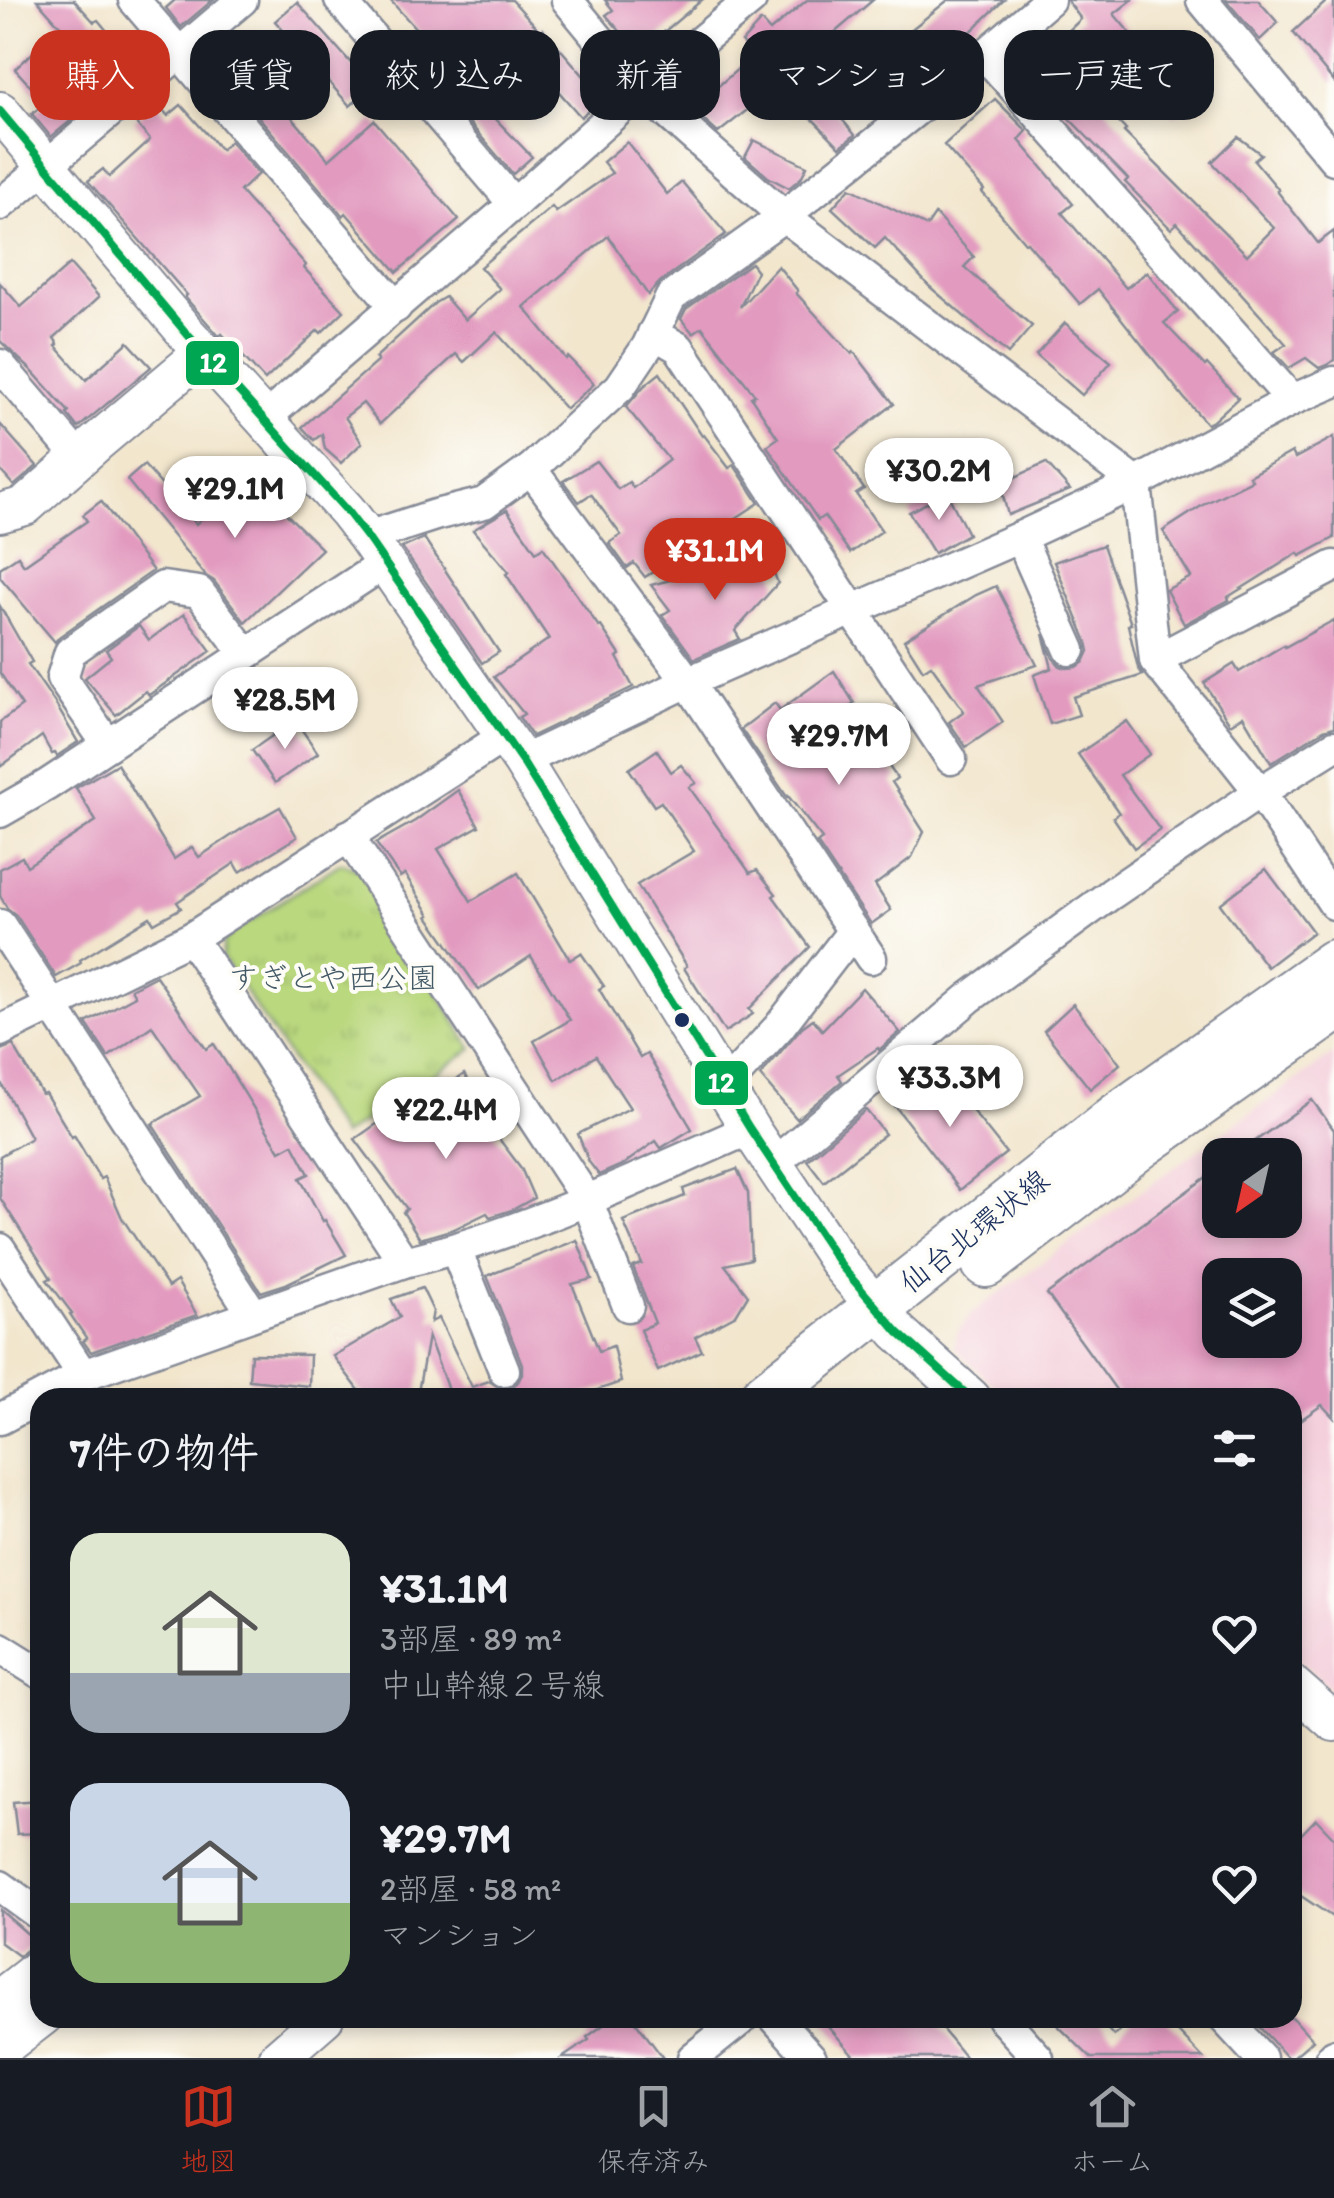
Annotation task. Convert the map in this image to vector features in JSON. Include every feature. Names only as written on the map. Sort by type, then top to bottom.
[{"type":"main road","name":"仙台北環状線","points":[[824,1388],[887,1320],[1118,1117],[1334,964]]},
{"type":"main road","name":"仙台北環状線","points":[[779,1388],[887,1320],[1334,1008]]},
{"type":"main road","points":[[0,2006],[30,1982]]},
{"type":"main road","points":[[0,2043],[30,2020]]},
{"type":"street","points":[[134,0],[396,306]]},
{"type":"street","points":[[0,205],[242,0]]},
{"type":"street","points":[[340,0],[514,204]]},
{"type":"street","points":[[567,0],[592,30]]},
{"type":"street","points":[[714,30],[751,0]]},
{"type":"street","points":[[0,812],[48,785],[246,654],[376,550],[435,515],[484,502],[530,469],[620,386],[653,334],[671,296],[784,216],[1050,0]]},
{"type":"street","points":[[1202,0],[1334,159]]},
{"type":"street","points":[[985,55],[1292,400]]},
{"type":"street","points":[[0,111],[204,352],[348,512],[513,748],[750,1129],[842,1267],[887,1320],[960,1388]]},
{"type":"street","points":[[264,419],[608,120]]},
{"type":"street","points":[[675,120],[784,216],[1136,483],[1155,660],[1260,792],[1334,904]]},
{"type":"street","points":[[653,334],[680,348],[951,758]]},
{"type":"street","points":[[0,513],[25,506],[204,352]]},
{"type":"street","points":[[0,365],[79,458]]},
{"type":"street","points":[[0,1031],[191,938],[348,836],[513,748],[688,682],[1020,537],[1136,483],[1292,400],[1333,386]]},
{"type":"street","points":[[530,469],[688,682],[871,958]]},
{"type":"street","points":[[1020,537],[1070,650]]},
{"type":"street","points":[[1155,660],[1334,566]]},
{"type":"street","points":[[108,745],[62,678],[70,652],[163,587],[199,592],[246,654]]},
{"type":"street","points":[[773,1164],[968,998],[1111,894],[1334,746]]},
{"type":"street","points":[[348,836],[587,1200],[628,1306]]},
{"type":"street","points":[[0,926],[253,1314]]},
{"type":"street","points":[[724,1087],[779,1027],[853,931]]},
{"type":"street","points":[[191,938],[404,1262]]},
{"type":"street","points":[[58,1388],[83,1375],[253,1314],[404,1262],[456,1250],[587,1200],[750,1129]]},
{"type":"street","points":[[0,1249],[83,1375]]},
{"type":"street","points":[[456,1250],[504,1370]]},
{"type":"street","points":[[0,1419],[30,1403]]},
{"type":"street","points":[[1302,1694],[1334,1722]]},
{"type":"street","points":[[0,1886],[30,1908]]},
{"type":"street","points":[[278,2058],[312,2028]]},
{"type":"street","points":[[694,2058],[731,2028]]},
{"type":"street","points":[[784,2028],[812,2058]]},
{"type":"street","points":[[1011,2028],[1038,2058]]},
{"type":"street","points":[[1233,2028],[1261,2058]]},
{"type":"shaded area","points":[[1334,1053],[1334,1692],[1302,1663],[1302,1388],[996,1388],[954,1348],[957,1333],[971,1313],[1202,1148],[1202,1238],[1302,1238],[1302,1138],[1215,1138]]},
{"type":"green space","name":"すぎとや西公園","points":[[341,863],[362,870],[472,1049],[342,1136],[222,957],[224,938]]},
{"type":"building","points":[[37,0],[74,0],[106,30],[58,30],[61,27]]},
{"type":"building","points":[[175,0],[213,0],[181,27],[166,8]]},
{"type":"building","points":[[390,0],[512,0],[539,30],[417,30]]},
{"type":"building","points":[[605,0],[702,0],[666,30],[619,30],[606,15],[613,10]]},
{"type":"building","points":[[807,0],[873,0],[838,30],[771,30]]},
{"type":"building","points":[[948,0],[1004,0],[972,30],[911,30]]},
{"type":"building","points":[[1067,0],[1132,0],[1114,14],[1127,30],[1069,30],[1081,19]]},
{"type":"building","points":[[1226,0],[1258,0],[1278,23],[1260,40]]},
{"type":"building","points":[[1328,0],[1334,0],[1334,82],[1293,32]]},
{"type":"building","points":[[297,2],[322,30],[283,30],[275,21]]},
{"type":"building","points":[[761,21],[769,30],[753,30]]},
{"type":"building","points":[[330,39],[350,62],[350,106],[330,83]]},
{"type":"building","points":[[560,49],[580,72],[580,116],[560,93]]},
{"type":"building","points":[[30,55],[30,86],[15,69]]},
{"type":"building","points":[[740,67],[740,116],[718,133],[703,120],[720,120],[720,85]]},
{"type":"building","points":[[995,99],[1004,108],[1004,120],[1016,120],[1027,131],[1019,140],[1073,204],[1062,213],[1126,288],[1147,272],[1178,312],[1164,323],[1238,398],[1213,421],[1207,424],[1184,398],[1098,289],[1080,304],[944,145],[972,120],[984,120],[984,109]]},
{"type":"building","points":[[181,105],[190,120],[194,120],[221,150],[230,141],[258,174],[240,191],[344,311],[265,380],[222,334],[219,336],[88,181],[103,169],[109,177],[150,140],[134,121],[170,120],[170,114]]},
{"type":"building","points":[[37,120],[72,120],[51,137]]},
{"type":"building","points":[[261,120],[294,120],[329,160],[374,120],[459,220],[397,272],[346,213],[343,216]]},
{"type":"building","points":[[467,120],[497,120],[532,157],[513,174]]},
{"type":"building","points":[[813,120],[843,120],[855,135],[840,147]]},
{"type":"building","points":[[1071,120],[1116,120],[1247,255],[1274,228],[1212,162],[1238,137],[1261,154],[1254,160],[1318,243],[1334,231],[1334,360],[1319,368],[1306,358],[1289,368],[1274,352],[1286,344],[1177,223],[1171,229],[1125,182],[1128,179]]},
{"type":"building","points":[[754,140],[807,166],[801,178],[789,188],[768,177],[745,157]]},
{"type":"building","points":[[627,142],[667,194],[682,182],[726,234],[648,295],[608,236],[524,307],[566,359],[594,384],[566,409],[496,332],[464,362],[456,354],[380,424],[363,403],[345,417],[362,443],[341,463],[325,449],[322,434],[314,440],[302,427],[378,361],[375,358],[435,303],[445,297],[465,320],[500,289],[480,267],[552,207],[556,212],[612,173],[603,162]]},
{"type":"building","points":[[850,188],[927,226],[935,214],[974,257],[964,267],[1032,326],[1008,354],[929,286],[885,238],[875,248],[832,208]]},
{"type":"building","points":[[751,263],[757,271],[740,307],[778,266],[796,293],[854,352],[894,404],[836,449],[864,489],[856,494],[882,531],[850,553],[824,516],[818,520],[767,446],[778,438],[751,397],[755,395],[702,327],[693,333],[681,319],[686,309]]},
{"type":"building","points":[[70,264],[99,297],[54,338],[56,346],[86,380],[128,342],[151,367],[78,428],[69,412],[0,341],[0,283],[21,307]]},
{"type":"building","points":[[1065,323],[1111,362],[1082,395],[1036,355]]},
{"type":"building","points":[[660,373],[702,436],[729,468],[734,465],[759,503],[645,577],[634,563],[627,568],[609,543],[621,535],[591,494],[579,502],[563,481],[596,461],[618,489],[629,482],[633,488],[669,460],[626,407]]},
{"type":"building","points":[[0,424],[37,466],[14,486],[0,470]]},
{"type":"building","points":[[1334,437],[1334,538],[1300,556],[1298,553],[1228,597],[1229,600],[1184,624],[1166,590],[1191,577],[1163,531],[1292,452],[1295,458]]},
{"type":"building","points":[[1046,463],[1070,490],[1008,515],[1000,484]]},
{"type":"building","points":[[144,465],[196,524],[234,485],[247,498],[258,486],[322,549],[245,622],[127,480]]},
{"type":"building","points":[[947,493],[968,534],[934,553],[909,512]]},
{"type":"building","points":[[101,501],[153,571],[55,642],[0,577],[0,568],[18,556],[24,565],[87,521],[83,515]]},
{"type":"building","points":[[507,510],[536,552],[543,547],[601,626],[620,655],[617,657],[633,687],[532,736],[519,717],[524,714],[494,677],[549,639],[506,574],[509,572],[473,530]]},
{"type":"building","points":[[424,538],[499,652],[482,663],[402,548]]},
{"type":"building","points":[[1103,545],[1131,624],[1128,625],[1138,668],[1143,675],[1073,697],[1079,715],[1050,724],[1034,675],[1052,668],[1043,634],[1060,666],[1077,667],[1089,651],[1054,562]]},
{"type":"building","points":[[752,559],[770,563],[778,583],[735,631],[740,639],[694,659],[662,615],[670,610],[651,585]]},
{"type":"building","points":[[996,586],[1037,665],[978,685],[1003,722],[966,747],[949,722],[964,711],[931,665],[923,670],[904,640]]},
{"type":"building","points":[[0,606],[32,662],[28,664],[78,742],[57,756],[42,736],[0,767],[0,722],[22,706],[0,673]]},
{"type":"building","points":[[184,614],[211,651],[149,695],[146,691],[116,715],[85,678],[111,657],[106,650],[139,626],[149,640]]},
{"type":"building","points":[[1334,620],[1334,727],[1271,763],[1243,716],[1230,724],[1204,683],[1234,664],[1239,672]]},
{"type":"building","points":[[834,671],[854,703],[848,707],[897,778],[892,782],[924,832],[912,857],[875,885],[891,910],[871,924],[817,843],[822,839],[787,797],[741,729],[775,703],[780,710]]},
{"type":"building","points":[[295,720],[318,753],[275,783],[252,750]]},
{"type":"building","points":[[1127,721],[1150,754],[1120,775],[1160,830],[1134,848],[1113,817],[1119,813],[1078,754]]},
{"type":"building","points":[[657,750],[671,772],[681,765],[696,783],[689,787],[750,873],[757,870],[776,894],[773,896],[810,947],[749,1009],[753,1014],[725,1032],[637,885],[694,851],[661,802],[654,806],[629,769]]},
{"type":"building","points":[[117,764],[174,859],[192,847],[199,857],[280,807],[297,837],[240,872],[235,863],[177,902],[181,908],[154,923],[150,917],[56,977],[0,896],[0,869],[22,857],[27,866],[96,821],[76,788]]},
{"type":"building","points":[[458,790],[479,826],[438,849],[471,901],[518,873],[570,960],[581,953],[604,986],[599,989],[640,1058],[647,1054],[692,1129],[661,1148],[656,1141],[624,1164],[599,1175],[589,1162],[578,1134],[630,1108],[596,1056],[556,1080],[534,1041],[570,1020],[531,956],[479,990],[428,916],[405,874],[400,877],[376,843]]},
{"type":"building","points":[[1266,869],[1313,932],[1267,967],[1220,904]]},
{"type":"building","points":[[156,976],[206,1049],[214,1044],[280,1151],[293,1144],[309,1174],[300,1178],[346,1255],[261,1292],[152,1124],[200,1096],[152,1026],[108,1057],[86,1023],[135,996],[131,989]]},
{"type":"building","points":[[862,988],[900,1032],[838,1075],[842,1081],[797,1119],[760,1076],[802,1027],[813,1019],[822,1030]]},
{"type":"building","points":[[1073,1004],[1120,1064],[1090,1089],[1044,1031]]},
{"type":"building","points":[[13,1045],[100,1179],[104,1177],[122,1218],[168,1287],[177,1281],[197,1315],[91,1352],[83,1341],[87,1339],[72,1313],[47,1280],[51,1278],[0,1198],[0,1156],[31,1138],[0,1081],[0,1050]]},
{"type":"building","points":[[939,1069],[1006,1153],[960,1190],[895,1106]]},
{"type":"building","points":[[464,1074],[482,1103],[475,1107],[521,1168],[534,1198],[512,1210],[490,1217],[487,1213],[420,1239],[403,1212],[407,1209],[355,1139],[401,1107],[407,1115]]},
{"type":"building","points":[[1312,1100],[1334,1130],[1334,1418],[1322,1405],[1302,1419],[1302,1388],[1115,1388],[1047,1294],[1202,1180],[1202,1238],[1302,1238],[1302,1138],[1259,1138]]},
{"type":"building","points":[[866,1110],[885,1134],[824,1182],[807,1160]]},
{"type":"building","points":[[737,1169],[748,1193],[751,1259],[725,1265],[748,1295],[736,1315],[695,1337],[702,1351],[658,1371],[640,1330],[655,1323],[633,1267],[642,1264],[623,1221],[685,1196],[683,1189]]},
{"type":"building","points":[[577,1240],[592,1279],[572,1284],[599,1351],[613,1346],[621,1382],[603,1388],[500,1388],[518,1382],[522,1364],[487,1276]]},
{"type":"building","points":[[422,1288],[433,1311],[431,1322],[439,1318],[472,1387],[489,1381],[500,1388],[447,1388],[428,1336],[419,1388],[357,1388],[333,1356],[400,1317],[391,1299]]},
{"type":"building","points":[[251,1354],[310,1355],[309,1386],[249,1380]]},
{"type":"building","points":[[30,1801],[30,1833],[17,1834],[13,1802]]},
{"type":"building","points":[[1316,1819],[1334,1838],[1334,1918],[1302,1897],[1302,1834]]},
{"type":"building","points":[[0,1910],[30,1936],[30,1947],[19,1956],[0,1942]]},
{"type":"building","points":[[599,2028],[640,2028],[663,2058],[562,2058],[589,2040],[587,2037]]},
{"type":"building","points":[[830,2028],[941,2028],[966,2058],[856,2058]]},
{"type":"building","points":[[1060,2028],[1106,2028],[1114,2036],[1123,2028],[1174,2028],[1203,2058],[1091,2058]]},
{"type":"building","points":[[1260,2028],[1302,2028],[1313,2040],[1288,2058]]},
{"type":"transit line","name":"12","points":[[0,111],[187,334],[367,537],[522,761],[750,1129],[842,1267],[898,1332],[960,1388]]}]
